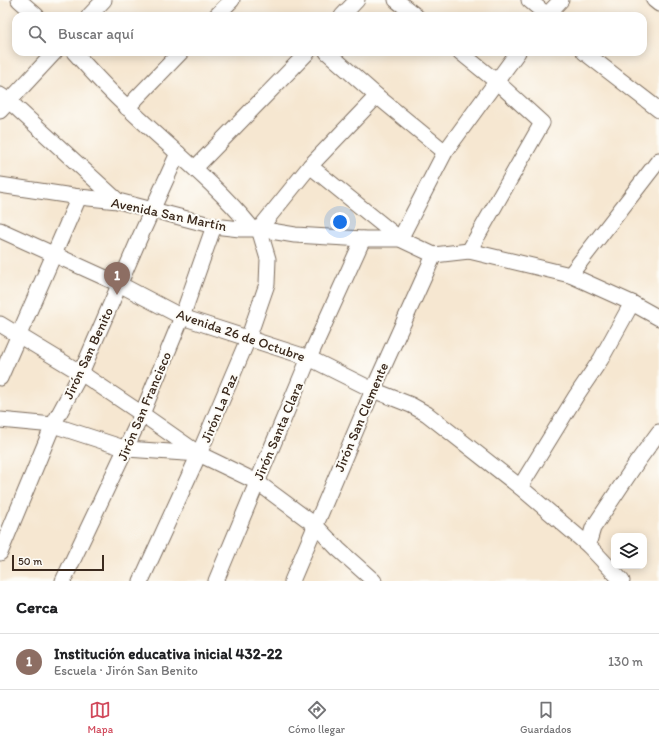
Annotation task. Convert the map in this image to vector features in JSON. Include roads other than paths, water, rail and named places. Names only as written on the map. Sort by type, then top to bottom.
[{"type":"street","points":[[19,0],[32,12]]},
{"type":"street","points":[[93,12],[104,0]]},
{"type":"street","points":[[220,12],[232,0]]},
{"type":"street","points":[[346,12],[357,0]]},
{"type":"street","points":[[396,0],[411,12]]},
{"type":"street","points":[[530,0],[543,12]]},
{"type":"street","points":[[550,12],[561,0]]},
{"type":"street","points":[[654,0],[659,4]]},
{"type":"street","points":[[51,56],[3,102],[118,201]]},
{"type":"street","points":[[78,56],[127,108],[195,168],[256,229],[310,166],[377,96]]},
{"type":"street","points":[[127,108],[177,56]]},
{"type":"street","points":[[195,168],[304,56]]},
{"type":"street","points":[[332,56],[445,152]]},
{"type":"street","points":[[465,56],[497,82],[542,123],[469,251]]},
{"type":"street","points":[[310,166],[400,240],[445,152],[515,56]]},
{"type":"street","points":[[589,56],[659,110]]},
{"type":"street","name":"Jirón San Benito","points":[[0,553],[54,425],[81,373],[151,210],[178,153]]},
{"type":"street","points":[[570,275],[659,160]]},
{"type":"street","name":"Avenida San Martín","points":[[0,185],[79,197],[118,201],[214,226],[256,229],[295,235],[400,240],[434,255]]},
{"type":"street","points":[[0,378],[79,197]]},
{"type":"street","name":"Jirón San Francisco","points":[[63,581],[127,449],[142,414],[182,317],[214,226]]},
{"type":"street","name":"Jirón La Paz","points":[[141,581],[199,454],[248,339],[267,284],[268,259],[256,229]]},
{"type":"street","name":"Avenida 26 de Octubre","points":[[0,230],[119,284],[182,317],[309,358],[373,390],[411,405],[427,414],[520,487],[588,545],[614,579]]},
{"type":"street","name":"Jirón Santa Clara","points":[[216,581],[309,358],[363,239]]},
{"type":"street","points":[[434,255],[469,251],[570,275],[632,303],[659,318]]},
{"type":"street","name":"Jirón San Clemente","points":[[292,581],[373,390],[434,255]]},
{"type":"street","points":[[520,487],[576,396],[601,359],[632,303]]},
{"type":"street","points":[[0,324],[81,373],[199,454],[257,482],[315,525],[338,549],[374,581]]},
{"type":"street","points":[[0,420],[54,425],[127,449],[199,454]]},
{"type":"street","points":[[588,545],[593,528],[659,432]]},
{"type":"place","name":"Institución educativa inicial 432-22","points":[[117,295]]}]
